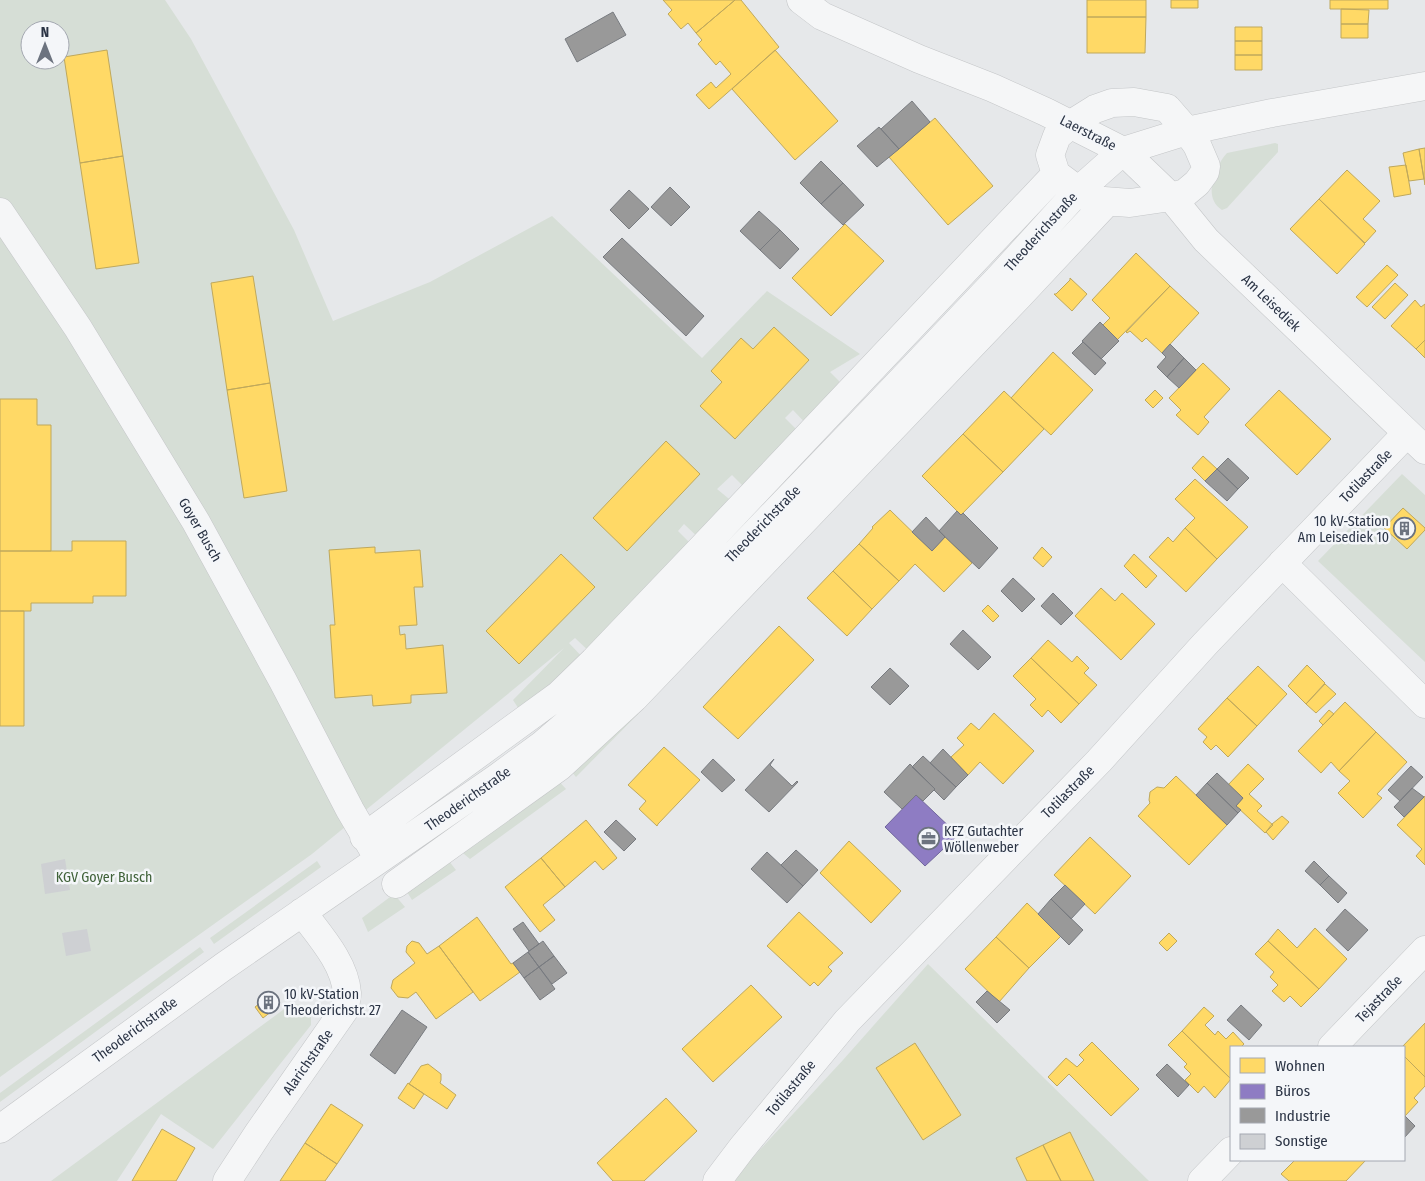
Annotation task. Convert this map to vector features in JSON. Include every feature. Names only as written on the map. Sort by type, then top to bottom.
[{"type":"street","name":"Laerstraße","points":[[801,0],[822,16],[919,59],[993,88],[1071,124],[1123,151],[1187,130],[1281,111],[1425,86]]},
{"type":"street","points":[[1134,102],[1167,108],[1187,130],[1202,156],[1206,166],[1205,172],[1197,183],[1184,193],[1171,197],[1130,203],[1091,200],[1056,174],[1050,155],[1057,136],[1071,124],[1095,109],[1112,103],[1134,102]]},
{"type":"street","name":"Theoderichstraße","points":[[396,884],[559,767],[634,698],[889,412],[999,278],[1078,191],[1123,151]]},
{"type":"street","name":"Am Leisediek","points":[[1123,151],[1171,197],[1206,240],[1416,442]]},
{"type":"street","name":"Theoderichstraße","points":[[364,837],[559,695],[594,661],[1056,174]]},
{"type":"street","name":"Theoderichstraße","points":[[0,1129],[215,972],[379,860],[542,745],[578,714],[889,412],[1018,297],[1107,202]]},
{"type":"street","name":"Goyer Busch","points":[[0,212],[78,328],[196,522],[364,837],[379,860]]},
{"type":"street","name":"Totilastraße","points":[[717,1181],[847,1021],[1099,761],[1205,644],[1282,563],[1416,442]]},
{"type":"street","points":[[1282,563],[1425,704]]},
{"type":"street","name":"Alarichstraße","points":[[227,1181],[345,1009],[347,994],[343,976],[334,958],[302,912]]},
{"type":"street","name":"Tejastraße","points":[[1333,1046],[1425,950]]},
{"type":"street","points":[[1202,1181],[1230,1152]]},
{"type":"green space","name":"KGV Goyer Busch","points":[[0,0],[165,0],[191,39],[294,230],[333,321],[430,282],[552,216],[702,358],[767,291],[860,354],[830,372],[839,381],[842,393],[810,428],[793,410],[785,418],[802,435],[745,488],[732,475],[717,489],[734,503],[702,541],[684,524],[678,531],[695,548],[593,655],[575,638],[569,643],[586,661],[524,717],[513,700],[564,648],[312,854],[0,1077]]},
{"type":"green space","points":[[1275,143],[1278,144],[1278,152],[1227,208],[1222,210],[1216,205],[1213,198],[1212,182],[1218,166],[1227,153]]},
{"type":"green space","points":[[1402,474],[1425,495],[1425,662],[1318,561]]},
{"type":"green space","points":[[631,708],[638,714],[576,777],[567,766]]},
{"type":"green space","points":[[554,776],[566,789],[470,859],[457,848]]},
{"type":"green space","points":[[445,856],[456,870],[412,900],[404,887]]},
{"type":"green space","points":[[317,861],[321,867],[214,944],[210,938]]},
{"type":"green space","points":[[394,894],[405,907],[368,932],[362,918]]},
{"type":"green space","points":[[200,947],[204,952],[0,1102],[0,1093]]},
{"type":"green space","points":[[928,964],[1149,1181],[731,1181],[843,1060]]},
{"type":"green space","points":[[291,1004],[302,1005],[311,1014],[311,1025],[213,1149],[161,1114],[117,1181],[51,1181]]},
{"type":"building: Wohnen","points":[[663,0],[735,0],[696,33],[688,23],[681,29],[668,14],[672,10]]},
{"type":"building: Wohnen","points":[[735,0],[741,0],[779,47],[709,109],[696,95],[711,82],[716,88],[731,74],[720,61],[716,65],[698,44],[702,40],[696,33]]},
{"type":"building: Wohnen","points":[[1087,0],[1146,0],[1146,17],[1087,17]]},
{"type":"building: Wohnen","points":[[1171,0],[1198,0],[1198,8],[1171,8]]},
{"type":"building: Wohnen","points":[[1330,0],[1388,0],[1388,9],[1330,9]]},
{"type":"building: Wohnen","points":[[1341,9],[1369,10],[1368,24],[1341,24]]},
{"type":"building: Wohnen","points":[[1087,17],[1146,17],[1145,53],[1087,53]]},
{"type":"building: Wohnen","points":[[1341,24],[1368,24],[1368,38],[1341,38]]},
{"type":"building: Wohnen","points":[[1235,27],[1262,27],[1262,41],[1235,41]]},
{"type":"building: Wohnen","points":[[1235,41],[1262,41],[1262,55],[1235,55]]},
{"type":"building: Wohnen","points":[[107,50],[123,156],[80,163],[66,70],[70,70],[70,56]]},
{"type":"building: Wohnen","points":[[775,50],[838,121],[795,160],[732,89]]},
{"type":"building: Wohnen","points":[[1235,55],[1262,55],[1262,70],[1235,70]]},
{"type":"building: Wohnen","points":[[935,118],[993,186],[948,225],[889,157]]},
{"type":"building: Wohnen","points":[[1425,148],[1425,185],[1419,149]]},
{"type":"building: Wohnen","points":[[1419,149],[1424,179],[1409,181],[1403,153]]},
{"type":"building: Wohnen","points":[[123,156],[139,263],[96,269],[80,163]]},
{"type":"building: Wohnen","points":[[1406,165],[1411,194],[1394,197],[1389,167]]},
{"type":"building: Wohnen","points":[[1347,170],[1380,201],[1363,219],[1376,231],[1365,243],[1319,199]]},
{"type":"building: Wohnen","points":[[1319,199],[1365,244],[1337,274],[1290,229]]},
{"type":"building: Wohnen","points":[[845,224],[884,261],[831,316],[792,278]]},
{"type":"building: Wohnen","points":[[1136,253],[1170,286],[1117,340],[1102,326],[1110,318],[1092,300]]},
{"type":"building: Wohnen","points":[[1387,265],[1398,275],[1367,307],[1356,297]]},
{"type":"building: Wohnen","points":[[253,276],[270,383],[227,390],[211,283]]},
{"type":"building: Wohnen","points":[[1070,278],[1087,294],[1072,311],[1054,294]]},
{"type":"building: Wohnen","points":[[1395,283],[1408,295],[1385,319],[1372,307]]},
{"type":"building: Wohnen","points":[[1170,286],[1199,313],[1162,353],[1146,338],[1142,342],[1130,331],[1126,332]]},
{"type":"building: Wohnen","points":[[1415,300],[1421,307],[1425,304],[1425,340],[1416,349],[1391,326]]},
{"type":"building: Wohnen","points":[[774,327],[809,360],[735,439],[700,406],[722,382],[711,371],[741,338],[753,349]]},
{"type":"building: Wohnen","points":[[1425,340],[1425,358],[1416,349]]},
{"type":"building: Wohnen","points":[[1053,352],[1093,390],[1051,435],[1011,398]]},
{"type":"building: Wohnen","points":[[1203,363],[1230,389],[1204,417],[1209,422],[1198,435],[1176,415],[1181,410],[1169,398]]},
{"type":"building: Wohnen","points":[[270,383],[287,491],[244,498],[227,390]]},
{"type":"building: Wohnen","points":[[1155,390],[1163,398],[1153,408],[1145,400]]},
{"type":"building: Wohnen","points":[[1279,390],[1331,439],[1297,475],[1245,425]]},
{"type":"building: Wohnen","points":[[1004,391],[1044,429],[1003,472],[963,434]]},
{"type":"building: Wohnen","points":[[0,399],[37,399],[37,425],[51,425],[51,551],[0,551]]},
{"type":"building: Wohnen","points":[[963,434],[1003,472],[961,515],[922,476]]},
{"type":"building: Wohnen","points":[[666,441],[700,474],[627,551],[593,518]]},
{"type":"building: Wohnen","points":[[1203,456],[1217,469],[1205,481],[1192,468]]},
{"type":"building: Wohnen","points":[[1195,479],[1248,527],[1217,559],[1185,528],[1195,518],[1175,499]]},
{"type":"building: Wohnen","name":"10 kV-Station Am Leisediek 10","points":[[1403,508],[1425,528],[1407,549],[1384,528]]},
{"type":"building: Wohnen","points":[[890,510],[932,551],[945,537],[972,563],[944,592],[915,564],[899,581],[859,544],[872,527]]},
{"type":"building: Wohnen","points":[[1185,528],[1217,559],[1186,592],[1149,557],[1168,537],[1173,542]]},
{"type":"building: Wohnen","points":[[72,541],[126,541],[126,596],[93,596],[93,603],[31,603],[31,611],[0,611],[0,551],[72,551]]},
{"type":"building: Wohnen","points":[[859,544],[899,581],[872,609],[833,571]]},
{"type":"building: Wohnen","points":[[375,547],[375,553],[420,550],[423,587],[414,587],[417,625],[399,626],[400,635],[405,634],[406,649],[443,645],[447,693],[411,695],[411,703],[373,706],[372,695],[335,698],[330,625],[335,625],[329,550]]},
{"type":"building: Wohnen","points":[[1042,547],[1052,557],[1043,567],[1033,558]]},
{"type":"building: Wohnen","points":[[561,554],[595,587],[519,664],[486,631]]},
{"type":"building: Wohnen","points":[[1134,554],[1157,576],[1146,588],[1124,566]]},
{"type":"building: Wohnen","points":[[833,571],[872,609],[847,636],[807,598]]},
{"type":"building: Wohnen","points":[[1101,588],[1115,601],[1122,593],[1155,624],[1121,660],[1075,616]]},
{"type":"building: Wohnen","points":[[988,605],[999,616],[993,622],[982,611]]},
{"type":"building: Wohnen","points":[[0,611],[24,611],[24,726],[0,726]]},
{"type":"building: Wohnen","points":[[779,626],[814,660],[738,739],[703,707]]},
{"type":"building: Wohnen","points":[[1048,640],[1072,662],[1077,656],[1089,668],[1084,673],[1097,685],[1079,704],[1031,658]]},
{"type":"building: Wohnen","points":[[1031,658],[1079,704],[1061,723],[1048,710],[1042,717],[1030,705],[1036,699],[1013,676]]},
{"type":"building: Wohnen","points":[[1307,665],[1325,683],[1306,704],[1288,686]]},
{"type":"building: Wohnen","points":[[1258,666],[1287,694],[1257,726],[1227,698]]},
{"type":"building: Wohnen","points":[[1325,684],[1336,694],[1316,713],[1306,704]]},
{"type":"building: Wohnen","points":[[1227,698],[1257,726],[1228,757],[1216,745],[1211,750],[1203,742],[1207,737],[1198,729]]},
{"type":"building: Wohnen","points":[[1345,702],[1376,732],[1339,771],[1331,762],[1321,773],[1298,751]]},
{"type":"building: Wohnen","points":[[1329,710],[1334,714],[1323,725],[1319,721]]},
{"type":"building: Wohnen","points":[[994,713],[1034,751],[1003,784],[980,762],[968,775],[951,757],[964,745],[957,738],[971,723],[979,730]]},
{"type":"building: Wohnen","points":[[1376,732],[1407,762],[1377,794],[1382,798],[1363,818],[1338,793],[1350,781],[1339,771]]},
{"type":"building: Wohnen","points":[[664,747],[700,780],[657,826],[639,809],[646,801],[628,785]]},
{"type":"building: Wohnen","points":[[1248,764],[1264,779],[1249,794],[1262,806],[1257,811],[1273,825],[1265,833],[1236,806],[1243,798],[1228,785]]},
{"type":"building: Wohnen","points":[[1176,776],[1227,825],[1189,865],[1138,816],[1150,803],[1150,792],[1157,787],[1164,788]]},
{"type":"building: Wohnen","points":[[1425,796],[1425,865],[1416,856],[1422,849],[1397,825]]},
{"type":"building: Wohnen","points":[[1282,816],[1289,822],[1273,840],[1266,832]]},
{"type":"building: Wohnen","points":[[586,820],[617,858],[603,870],[595,861],[565,887],[541,858]]},
{"type":"building: Wohnen","points":[[1090,837],[1131,876],[1095,914],[1054,875]]},
{"type":"building: Wohnen","points":[[849,841],[901,891],[871,923],[820,873]]},
{"type":"building: Wohnen","points":[[541,858],[565,887],[543,905],[555,920],[540,932],[505,887]]},
{"type":"building: Wohnen","points":[[1027,903],[1061,936],[1029,968],[996,937]]},
{"type":"building: Wohnen","points":[[799,912],[843,953],[828,967],[832,971],[818,986],[814,982],[810,986],[767,946]]},
{"type":"building: Wohnen","points":[[477,917],[511,964],[513,963],[520,972],[480,1001],[439,946]]},
{"type":"building: Wohnen","points":[[1315,928],[1347,959],[1319,989],[1268,941],[1278,929],[1297,948]]},
{"type":"building: Wohnen","points":[[1169,933],[1177,941],[1167,951],[1159,943]]},
{"type":"building: Wohnen","points":[[996,937],[1029,968],[999,1002],[965,969]]},
{"type":"building: Wohnen","points":[[412,941],[419,943],[427,954],[439,946],[473,992],[436,1019],[416,992],[408,998],[398,997],[391,988],[393,980],[415,963],[406,952],[407,946]]},
{"type":"building: Wohnen","points":[[1268,941],[1319,989],[1301,1007],[1290,996],[1284,1002],[1272,991],[1278,985],[1270,977],[1274,972],[1255,954]]},
{"type":"building: Wohnen","points":[[751,985],[782,1017],[713,1082],[682,1049]]},
{"type":"building: Wohnen","name":"10 kV-Station Theoderichstr. 27","points":[[269,996],[277,1007],[263,1018],[255,1007]]},
{"type":"building: Wohnen","points":[[1204,1007],[1214,1016],[1205,1025],[1215,1035],[1218,1031],[1226,1039],[1233,1032],[1244,1044],[1242,1046],[1230,1046],[1230,1078],[1182,1031]]},
{"type":"building: Wohnen","points":[[1425,1023],[1425,1077],[1405,1057],[1405,1046],[1403,1046]]},
{"type":"building: Wohnen","points":[[1182,1031],[1230,1078],[1230,1080],[1215,1098],[1204,1086],[1198,1093],[1185,1080],[1191,1074],[1184,1067],[1187,1064],[1168,1045]]},
{"type":"building: Wohnen","points":[[1092,1042],[1139,1089],[1111,1116],[1069,1074],[1057,1086],[1048,1077],[1066,1058],[1077,1067],[1084,1060],[1079,1055]]},
{"type":"building: Wohnen","points":[[915,1043],[961,1115],[923,1140],[876,1068]]},
{"type":"building: Wohnen","points":[[1405,1057],[1425,1077],[1425,1086],[1414,1098],[1418,1102],[1405,1116]]},
{"type":"building: Wohnen","points":[[428,1064],[441,1074],[440,1083],[456,1095],[447,1109],[409,1084],[421,1066]]},
{"type":"building: Wohnen","points":[[408,1083],[424,1094],[414,1109],[398,1098]]},
{"type":"building: Wohnen","points":[[666,1098],[697,1131],[644,1181],[613,1181],[597,1163]]},
{"type":"building: Wohnen","points":[[331,1104],[363,1125],[337,1164],[305,1143]]},
{"type":"building: Wohnen","points":[[162,1129],[195,1148],[176,1181],[132,1181]]},
{"type":"building: Wohnen","points":[[1070,1132],[1094,1181],[1061,1181],[1043,1145]]},
{"type":"building: Wohnen","points":[[305,1143],[337,1164],[325,1181],[280,1181]]},
{"type":"building: Wohnen","points":[[1043,1145],[1061,1181],[1027,1181],[1016,1158]]},
{"type":"building: Wohnen","points":[[1294,1161],[1365,1161],[1346,1181],[1289,1181],[1281,1174]]},
{"type":"building: Büros","points":[[916,795],[956,833],[954,839],[925,866],[885,827]]},
{"type":"building: Industrie","points":[[613,12],[626,35],[577,62],[565,39]]},
{"type":"building: Industrie","points":[[912,101],[930,122],[899,149],[881,129]]},
{"type":"building: Industrie","points":[[879,127],[899,149],[877,167],[857,146]]},
{"type":"building: Industrie","points":[[821,161],[843,183],[821,204],[800,183]]},
{"type":"building: Industrie","points":[[843,183],[864,205],[843,225],[821,204]]},
{"type":"building: Industrie","points":[[670,187],[690,207],[671,226],[651,207]]},
{"type":"building: Industrie","points":[[629,190],[649,209],[629,229],[610,210]]},
{"type":"building: Industrie","points":[[759,211],[780,230],[760,250],[740,231]]},
{"type":"building: Industrie","points":[[780,230],[799,249],[780,269],[760,250]]},
{"type":"building: Industrie","points":[[622,238],[704,316],[686,336],[603,257]]},
{"type":"building: Industrie","points":[[1100,322],[1119,341],[1101,359],[1082,341]]},
{"type":"building: Industrie","points":[[1083,342],[1106,363],[1095,375],[1072,353]]},
{"type":"building: Industrie","points":[[1170,344],[1184,358],[1167,377],[1157,367],[1166,357],[1162,353]]},
{"type":"building: Industrie","points":[[1184,358],[1196,370],[1179,388],[1167,377]]},
{"type":"building: Industrie","points":[[1228,458],[1249,478],[1238,489],[1217,469]]},
{"type":"building: Industrie","points":[[1217,469],[1238,489],[1227,501],[1205,481]]},
{"type":"building: Industrie","points":[[957,511],[961,515],[963,513],[998,548],[979,569],[939,531]]},
{"type":"building: Industrie","points":[[926,517],[945,537],[932,551],[912,532]]},
{"type":"building: Industrie","points":[[1013,578],[1035,599],[1022,612],[1001,591]]},
{"type":"building: Industrie","points":[[1053,593],[1073,613],[1061,625],[1041,606]]},
{"type":"building: Industrie","points":[[963,630],[991,657],[978,670],[950,644]]},
{"type":"building: Industrie","points":[[890,668],[909,686],[890,705],[871,687]]},
{"type":"building: Industrie","points":[[943,749],[968,775],[956,787],[930,763]]},
{"type":"building: Industrie","points":[[923,756],[956,787],[944,800],[912,767]]},
{"type":"building: Industrie","points":[[713,759],[735,780],[722,792],[701,772]]},
{"type":"building: Industrie","points":[[774,759],[770,765],[792,786],[798,782],[769,812],[745,790]]},
{"type":"building: Industrie","points":[[910,764],[935,789],[923,801],[916,795],[902,809],[884,792]]},
{"type":"building: Industrie","points":[[1411,766],[1423,777],[1400,801],[1388,790]]},
{"type":"building: Industrie","points":[[1217,773],[1243,798],[1236,806],[1241,810],[1238,813],[1207,783]]},
{"type":"building: Industrie","points":[[1207,783],[1238,813],[1227,825],[1196,795]]},
{"type":"building: Industrie","points":[[1412,788],[1424,797],[1404,817],[1394,807]]},
{"type":"building: Industrie","points":[[616,820],[636,839],[624,851],[604,832]]},
{"type":"building: Industrie","points":[[796,850],[818,870],[803,886],[781,865]]},
{"type":"building: Industrie","points":[[767,852],[803,886],[787,903],[751,869]]},
{"type":"building: Industrie","points":[[1314,861],[1329,876],[1320,885],[1305,871]]},
{"type":"building: Industrie","points":[[1329,876],[1347,893],[1338,903],[1320,885]]},
{"type":"building: Industrie","points":[[1065,885],[1085,904],[1071,919],[1051,899]]},
{"type":"building: Industrie","points":[[1051,899],[1083,930],[1069,945],[1038,914]]},
{"type":"building: Industrie","points":[[1345,909],[1368,930],[1348,951],[1326,930]]},
{"type":"building: Industrie","points":[[523,922],[539,944],[529,951],[513,929]]},
{"type":"building: Industrie","points":[[543,941],[554,956],[539,967],[528,952]]},
{"type":"building: Industrie","points":[[528,952],[539,967],[524,978],[513,963]]},
{"type":"building: Industrie","points":[[554,956],[567,973],[552,984],[539,967]]},
{"type":"building: Industrie","points":[[539,967],[555,989],[540,1000],[524,978]]},
{"type":"building: Industrie","points":[[987,991],[1010,1010],[997,1023],[976,1002]]},
{"type":"building: Industrie","points":[[1241,1005],[1262,1025],[1249,1040],[1227,1020]]},
{"type":"building: Industrie","points":[[402,1010],[427,1027],[395,1074],[370,1055]]},
{"type":"building: Industrie","points":[[1167,1064],[1189,1085],[1178,1097],[1156,1075]]},
{"type":"building: Industrie","points":[[1405,1116],[1415,1126],[1405,1137]]},
{"type":"building: Sonstige","points":[[65,859],[70,890],[45,894],[41,864]]},
{"type":"building: Sonstige","points":[[87,929],[91,951],[66,956],[62,933]]},
{"type":"place","name":"10 kV-Station Am Leisediek 10","points":[[1405,529]]},
{"type":"place","name":"KFZ Gutachter Wöllenweber","points":[[928,839]]},
{"type":"place","name":"10 kV-Station Theoderichstr. 27","points":[[268,1002]]}]
